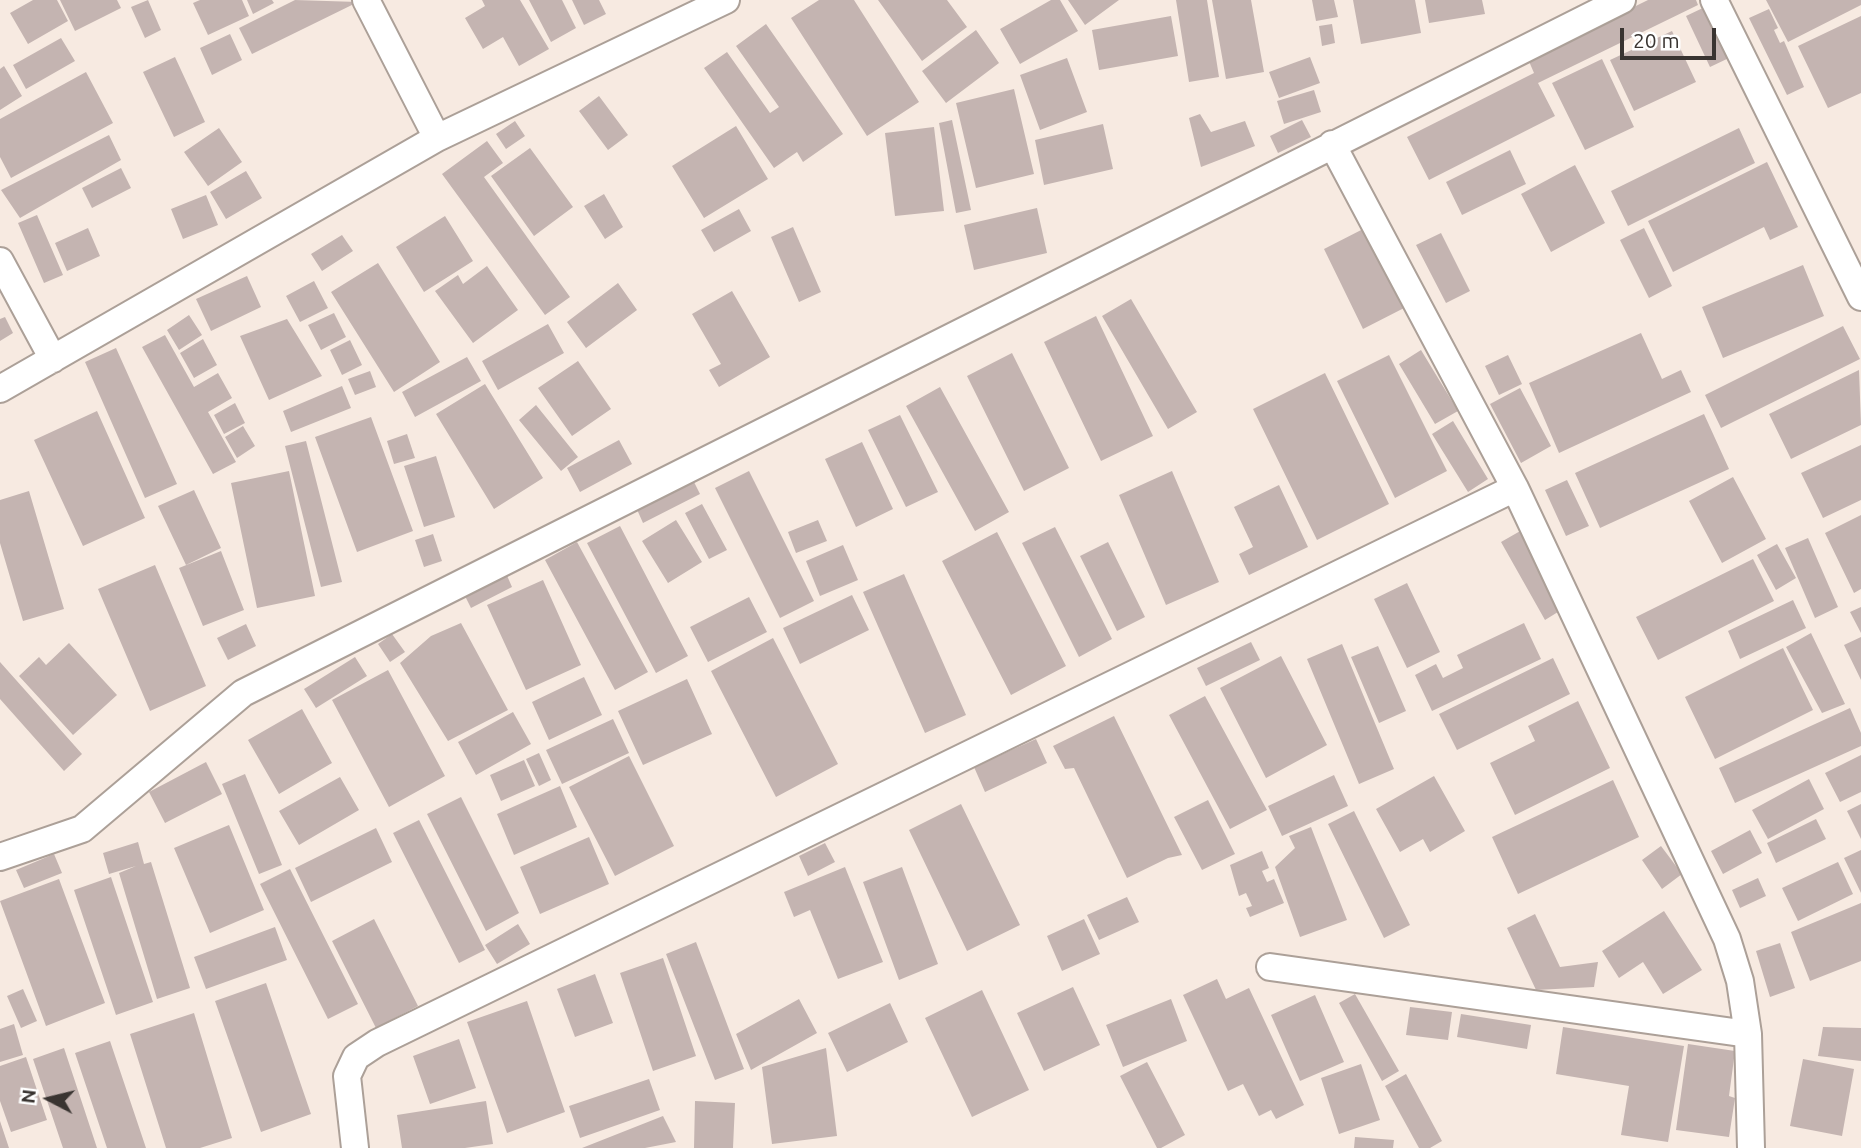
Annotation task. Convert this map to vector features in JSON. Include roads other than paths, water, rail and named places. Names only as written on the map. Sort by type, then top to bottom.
[{"type":"street","points":[[366,0],[437,138]]},
{"type":"street","points":[[0,389],[437,138],[726,0]]},
{"type":"street","points":[[0,857],[82,829],[243,692],[1622,0]]},
{"type":"street","points":[[1714,0],[1861,297]]},
{"type":"street","points":[[1332,144],[1516,488],[1727,939],[1740,981],[1748,1034],[1751,1148]]},
{"type":"street","points":[[0,261],[53,359]]},
{"type":"street","points":[[355,1148],[347,1076],[356,1056],[377,1043],[1516,488]]},
{"type":"street","points":[[1270,967],[1748,1034]]}]
